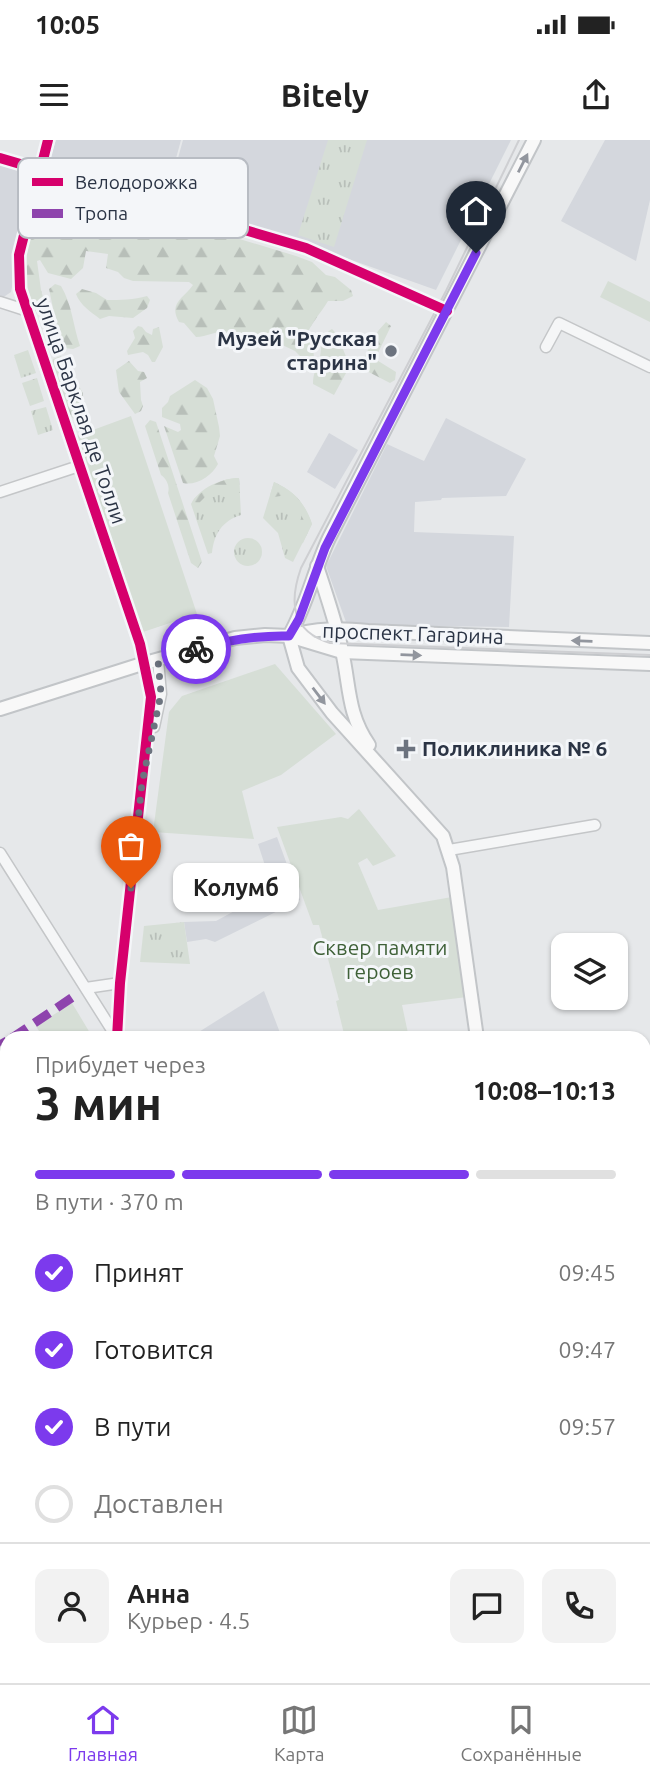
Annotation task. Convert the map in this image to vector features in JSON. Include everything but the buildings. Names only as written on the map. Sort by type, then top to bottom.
[{"type":"main road","points":[[476,1031],[449,850],[443,836],[336,719],[298,668],[289,636],[299,619],[317,565],[534,140]]},
{"type":"main road","points":[[317,565],[337,628],[349,700],[357,728],[391,779]]},
{"type":"main road","name":"проспект Гагарина","points":[[289,636],[306,631],[337,628],[650,643]]},
{"type":"main road","points":[[0,709],[235,638],[289,636]]},
{"type":"main road","name":"проспект Гагарина","points":[[289,636],[342,652],[650,664]]},
{"type":"street","name":"улица Барклая де Толли","points":[[43,158],[48,140]]},
{"type":"street","points":[[0,158],[18,162]]},
{"type":"street","points":[[248,231],[306,248],[447,311]]},
{"type":"street","name":"улица Барклая де Толли","points":[[23,238],[18,277],[25,310],[79,466],[152,662],[151,697],[120,983],[117,1031]]},
{"type":"street","points":[[0,302],[25,310]]},
{"type":"street","points":[[546,347],[559,323],[650,367]]},
{"type":"street","points":[[0,492],[79,466]]},
{"type":"street","points":[[449,850],[595,825]]},
{"type":"street","points":[[0,853],[113,1031]]},
{"type":"street","points":[[86,988],[120,983]]},
{"type":"street","points":[[96,1004],[109,1011],[119,999],[116,988],[106,985]]},
{"type":"street","points":[[96,1004],[95,994],[106,985]]},
{"type":"shaded area","points":[[56,140],[181,140],[176,158],[50,158]]},
{"type":"shaded area","points":[[183,140],[511,140],[436,290],[248,224],[248,158],[178,158]]},
{"type":"shaded area","points":[[605,140],[650,140],[650,200],[636,261],[561,221]]},
{"type":"shaded area","points":[[0,163],[18,168],[18,235],[13,256],[11,292],[0,297]]},
{"type":"shaded area","points":[[446,418],[526,459],[506,496],[442,498],[415,502],[414,532],[514,536],[509,627],[347,625],[326,566],[387,444],[424,461]]},
{"type":"shaded area","points":[[329,433],[358,450],[335,489],[307,472]]},
{"type":"shaded area","points":[[277,837],[300,900],[215,942],[206,939],[187,942],[184,922],[216,921],[273,890],[258,844]]},
{"type":"shaded area","points":[[264,991],[279,1031],[200,1031]]},
{"type":"green space","points":[[328,140],[367,140],[334,247],[298,235]]},
{"type":"green space","points":[[30,238],[236,238],[312,262],[326,275],[335,277],[351,290],[353,296],[343,301],[328,301],[305,339],[313,344],[314,359],[307,363],[295,351],[276,342],[263,341],[238,348],[227,343],[226,331],[196,337],[184,323],[179,322],[175,310],[176,305],[193,285],[189,282],[133,281],[124,278],[118,272],[106,268],[108,254],[86,251],[83,268],[71,279],[48,273],[40,260],[37,261],[47,314],[37,314],[28,292],[27,257]]},
{"type":"green space","points":[[608,281],[650,302],[650,322],[600,297]]},
{"type":"green space","points":[[55,284],[61,286],[68,300],[80,346],[73,349],[64,348],[61,352],[52,354],[53,344],[44,331],[53,308],[49,289]]},
{"type":"green space","points":[[82,289],[107,300],[147,296],[150,300],[147,308],[133,318],[109,316],[100,319],[78,298],[76,294]]},
{"type":"green space","points":[[386,322],[391,326],[375,359],[396,372],[395,380],[390,383],[359,367],[378,331]]},
{"type":"green space","points":[[138,326],[152,335],[153,329],[159,327],[163,347],[155,362],[143,352],[128,355],[127,351],[135,338],[133,331]]},
{"type":"green space","points":[[332,329],[351,364],[334,395],[313,384],[323,339]]},
{"type":"green space","points":[[28,350],[36,373],[21,378],[14,355]]},
{"type":"green space","points":[[61,356],[83,393],[81,413],[76,420],[62,402],[56,383],[53,359]]},
{"type":"green space","points":[[129,361],[138,371],[144,372],[147,378],[140,382],[143,406],[141,411],[135,414],[119,392],[116,370]]},
{"type":"green space","points":[[37,378],[44,401],[30,406],[22,383]]},
{"type":"green space","points":[[195,380],[207,388],[213,399],[220,436],[214,456],[218,464],[203,479],[188,484],[183,483],[164,426],[178,432],[181,430],[180,424],[162,417],[162,408],[170,396]]},
{"type":"green space","points":[[46,407],[53,430],[38,435],[31,411]]},
{"type":"green space","points":[[131,416],[197,614],[140,633],[74,437]]},
{"type":"green space","points":[[150,420],[156,422],[202,562],[198,568],[191,563],[168,493],[168,483],[161,475],[145,426]]},
{"type":"green space","points":[[239,478],[241,515],[220,529],[212,553],[208,554],[191,504],[199,493],[212,485]]},
{"type":"green space","points":[[239,478],[240,493],[232,492],[225,497],[217,492],[210,492],[199,506],[192,507],[194,499],[209,487],[221,481]]},
{"type":"green space","points":[[274,482],[298,498],[312,524],[293,562],[285,558],[278,533],[263,518]]},
{"type":"green space","points":[[274,482],[298,498],[309,517],[312,524],[303,543],[292,542],[301,519],[301,510],[287,495],[270,495]]},
{"type":"green space","points":[[248,538],[258,542],[262,552],[258,562],[248,566],[238,562],[234,552],[238,542]]},
{"type":"green space","points":[[275,664],[336,734],[281,775],[242,791],[254,839],[153,832],[169,712],[182,696]]},
{"type":"green space","name":"Сквер памяти героев","points":[[359,809],[396,856],[373,866],[367,858],[358,863],[378,910],[452,897],[467,997],[402,1005],[408,1031],[343,1031],[336,1001],[339,1000],[319,925],[313,925],[277,827],[341,817],[348,819]]},
{"type":"green space","points":[[184,922],[190,964],[140,962],[144,926]]},
{"type":"green space","points":[[72,1003],[89,1031],[39,1031],[36,1026]]},
{"type":"tram line","points":[[519,140],[446,291],[301,568],[295,592],[296,614],[307,631],[330,643],[650,655]]},
{"type":"marked path","points":[[22,1031],[76,995]]},
{"type":"cycle path","points":[[43,158],[48,140]]},
{"type":"cycle path","points":[[0,158],[18,163]]},
{"type":"cycle path","points":[[248,231],[306,248],[447,311]]},
{"type":"cycle path","points":[[23,238],[19,255],[20,289],[140,644],[151,697],[120,983],[117,1031]]},
{"type":"way so far","points":[[131,888],[142,783],[161,694],[158,660],[196,649]]},
{"type":"place","name":"Музей \"Русская старина\"","points":[[391,351]]},
{"type":"place","name":"Поликлиника № 6","points":[[406,749]]},
{"type":"place","name":"Колумб","points":[[131,888]]},
{"type":"route","points":[[196,649],[235,638],[289,636],[299,619],[325,548],[476,253]]}]
